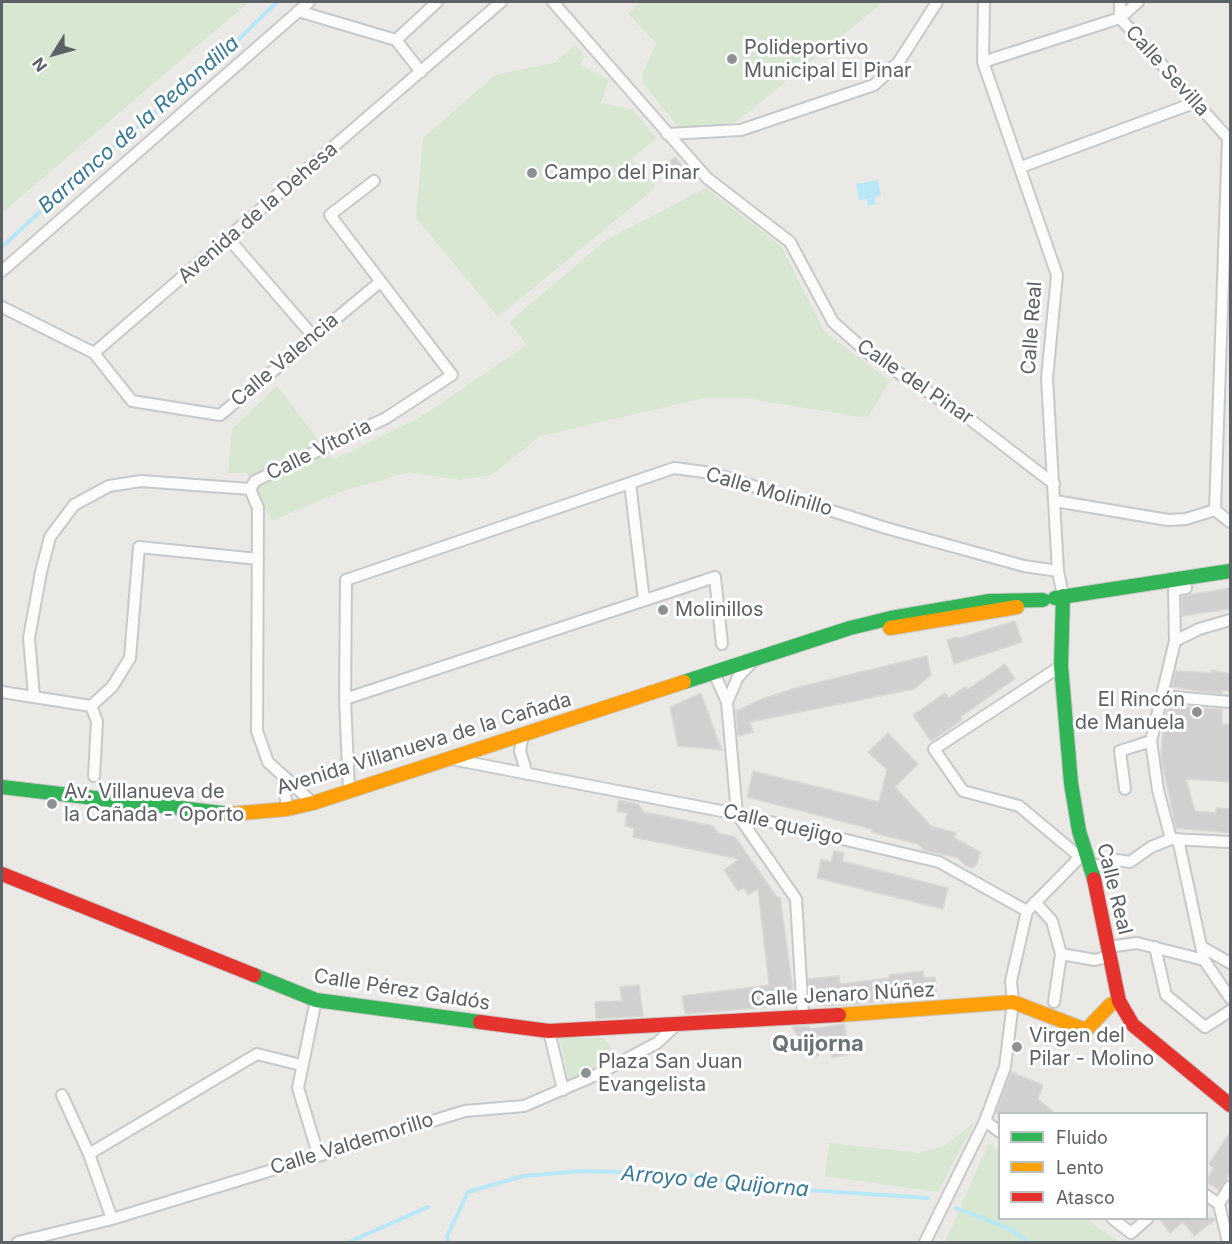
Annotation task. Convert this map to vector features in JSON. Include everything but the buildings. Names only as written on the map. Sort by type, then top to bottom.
[{"type":"main road","name":"Avenida Villanueva de la Cañada","points":[[2,787],[188,811],[251,813],[287,809],[313,803],[754,659],[813,642],[956,619],[1063,596],[1230,572]]},
{"type":"main road","name":"Calle Real","points":[[1063,596],[1061,666],[1071,783],[1085,859],[1119,1001],[1133,1025],[1230,1105]]},
{"type":"main road","points":[[1038,602],[1051,615],[1061,633]]},
{"type":"main road","name":"Calle Pérez Galdós","points":[[2,874],[316,1000],[549,1031],[675,1026]]},
{"type":"main road","points":[[1012,1002],[1086,1030],[1110,1005],[1119,1001]]},
{"type":"main road","name":"Calle Jenaro Núñez","points":[[675,1026],[803,1016],[927,1010],[1012,1002]]},
{"type":"street","points":[[2,271],[309,2]]},
{"type":"street","points":[[396,40],[437,2]]},
{"type":"street","name":"Avenida de la Dehesa","points":[[94,353],[229,239],[501,2]]},
{"type":"street","name":"Calle del Pinar","points":[[553,2],[707,178],[790,242],[833,322],[867,353],[967,417],[1054,484]]},
{"type":"street","points":[[667,134],[741,130],[874,85],[898,63],[937,2]]},
{"type":"street","name":"Calle Real","points":[[984,2],[983,62],[1057,275],[1047,378],[1058,571],[1063,596]]},
{"type":"street","name":"Calle Sevilla","points":[[1120,2],[1120,18],[1194,103],[1229,139],[1215,510]]},
{"type":"street","points":[[983,62],[1120,18],[1137,2]]},
{"type":"street","points":[[298,11],[396,40],[421,72]]},
{"type":"street","points":[[1021,167],[1194,103]]},
{"type":"street","name":"Calle Vitoria","points":[[313,803],[268,762],[257,731],[258,508],[250,489],[255,481],[386,418],[452,375],[330,215],[374,181]]},
{"type":"street","points":[[229,239],[313,336]]},
{"type":"street","name":"Calle Valencia","points":[[2,307],[94,353],[132,401],[220,416],[380,282]]},
{"type":"street","name":"Calle Molinillo","points":[[345,699],[346,580],[674,468],[712,473],[886,528],[1023,566],[1058,571]]},
{"type":"street","points":[[34,696],[29,638],[41,572],[50,537],[74,505],[109,486],[141,481],[250,489]]},
{"type":"street","points":[[630,483],[644,600]]},
{"type":"street","points":[[1055,501],[1168,520],[1186,519],[1215,510],[1230,522]]},
{"type":"street","points":[[91,706],[112,687],[130,658],[139,547],[258,559]]},
{"type":"street","points":[[349,791],[345,699],[715,577],[722,644]]},
{"type":"street","points":[[1184,578],[1186,588],[1174,590],[1175,641],[1150,741],[1158,790],[1175,839],[1204,960],[1230,998]]},
{"type":"street","points":[[1175,641],[1199,629],[1230,620]]},
{"type":"street","points":[[727,702],[738,677],[754,659]]},
{"type":"street","points":[[1061,666],[934,748],[963,791],[1019,806],[1085,859],[1130,862],[1151,847],[1175,839],[1230,842]]},
{"type":"street","points":[[714,673],[727,702],[737,814],[796,899],[803,1016]]},
{"type":"street","points":[[2,692],[91,706]]},
{"type":"street","points":[[1161,696],[1230,702]]},
{"type":"street","points":[[91,706],[97,721],[94,776]]},
{"type":"street","points":[[523,735],[520,750],[527,774]]},
{"type":"street","points":[[1125,789],[1120,751],[1150,741]]},
{"type":"street","name":"Calle quejigo","points":[[450,759],[737,814],[939,862],[1027,911]]},
{"type":"street","points":[[283,776],[287,809]]},
{"type":"street","points":[[925,1242],[985,1121],[1005,1066],[1012,1002],[1012,975],[1027,911],[1085,859]]},
{"type":"street","points":[[1035,902],[1052,921],[1061,954],[1054,1002]]},
{"type":"street","points":[[1061,954],[1095,960],[1109,952],[1137,943],[1204,960]]},
{"type":"street","points":[[1155,947],[1166,995],[1205,1027],[1230,1011]]},
{"type":"street","points":[[1202,947],[1230,963]]},
{"type":"street","points":[[316,1000],[298,1088],[318,1154]]},
{"type":"street","name":"Calle Valdemorillo","points":[[18,1242],[112,1219],[318,1154],[465,1111],[524,1106],[563,1090],[657,1043],[675,1026]]},
{"type":"street","points":[[549,1031],[563,1090]]},
{"type":"street","points":[[89,1154],[257,1054],[301,1065]]},
{"type":"street","points":[[62,1095],[89,1154],[112,1219]]},
{"type":"street","points":[[985,1121],[998,1131]]},
{"type":"street","points":[[1219,1204],[1230,1186]]},
{"type":"street","points":[[1208,1196],[1219,1204],[1228,1242]]},
{"type":"street","points":[[1115,1220],[1131,1233],[1146,1220]]},
{"type":"green space","points":[[2,2],[249,2],[2,213]]},
{"type":"green space","name":"Polideportivo Municipal El Pinar","points":[[641,2],[883,2],[735,123],[678,127],[643,83],[642,74],[656,44],[628,13]]},
{"type":"green space","name":"Campo del Pinar","points":[[575,45],[584,56],[580,65],[609,79],[601,103],[632,109],[657,138],[631,159],[656,187],[498,317],[416,218],[423,138],[495,75],[554,63]]},
{"type":"green space","points":[[706,188],[781,246],[824,331],[890,381],[867,418],[744,398],[704,398],[540,436],[492,475],[460,480],[409,472],[340,492],[272,521],[247,473],[228,473],[232,429],[277,386],[333,460],[419,418],[527,345],[509,322],[606,240]]},
{"type":"green space","points":[[560,1038],[603,1038],[610,1045],[612,1055],[607,1062],[569,1082]]},
{"type":"green space","points":[[974,1123],[938,1192],[825,1176],[829,1143],[919,1153],[944,1146]]},
{"type":"green space","points":[[989,1143],[998,1149],[998,1220],[1088,1220],[1118,1242],[945,1242]]},
{"type":"water","points":[[878,180],[881,195],[875,197],[876,204],[868,206],[866,199],[859,200],[856,184]]},
{"type":"waterway","name":"Barranco de la Redondilla","points":[[2,247],[72,182],[212,65],[277,2]]},
{"type":"waterway","name":"Arroyo de Quijorna","points":[[448,1242],[447,1236],[468,1192],[523,1176],[583,1171],[682,1174],[777,1188],[928,1198]]},
{"type":"waterway","name":"Arroyo de Quijorna","points":[[349,1242],[428,1207]]},
{"type":"waterway","name":"Arroyo de Quijorna","points":[[956,1208],[1010,1229],[1028,1242]]},
{"type":"traffic: fast","points":[[1055,598],[1230,571]]},
{"type":"traffic: fast","points":[[1063,596],[1061,666],[1071,783],[1079,831],[1094,879]]},
{"type":"traffic: fast","points":[[684,682],[850,628],[891,618],[990,601],[1043,600]]},
{"type":"traffic: fast","points":[[2,787],[230,814]]},
{"type":"traffic: fast","points":[[254,975],[316,1000],[480,1022]]},
{"type":"traffic: slow","points":[[890,628],[1017,607]]},
{"type":"traffic: slow","points":[[230,814],[287,809],[313,803],[684,682]]},
{"type":"traffic: slow","points":[[839,1015],[1013,1002],[1086,1030],[1110,1005],[1119,1001]]},
{"type":"traffic: jam","points":[[2,874],[254,975]]},
{"type":"traffic: jam","points":[[1094,879],[1119,1001],[1133,1025],[1230,1105]]},
{"type":"traffic: jam","points":[[480,1022],[549,1031],[839,1015]]},
{"type":"place","name":"Polideportivo Municipal El Pinar","points":[[732,59]]},
{"type":"place","name":"Campo del Pinar","points":[[532,173]]},
{"type":"place","name":"Molinillos","points":[[663,610]]},
{"type":"place","name":"El Rincón de Manuela","points":[[1197,712]]},
{"type":"place","name":"Av. Villanueva de la Cañada - Oporto","points":[[52,804]]},
{"type":"place","name":"Virgen del Pilar - Molino","points":[[1017,1047]]},
{"type":"place","name":"Plaza San Juan Evangelista","points":[[586,1073]]},
{"type":"district","name":"Quijorna","points":[[818,1044]]}]
